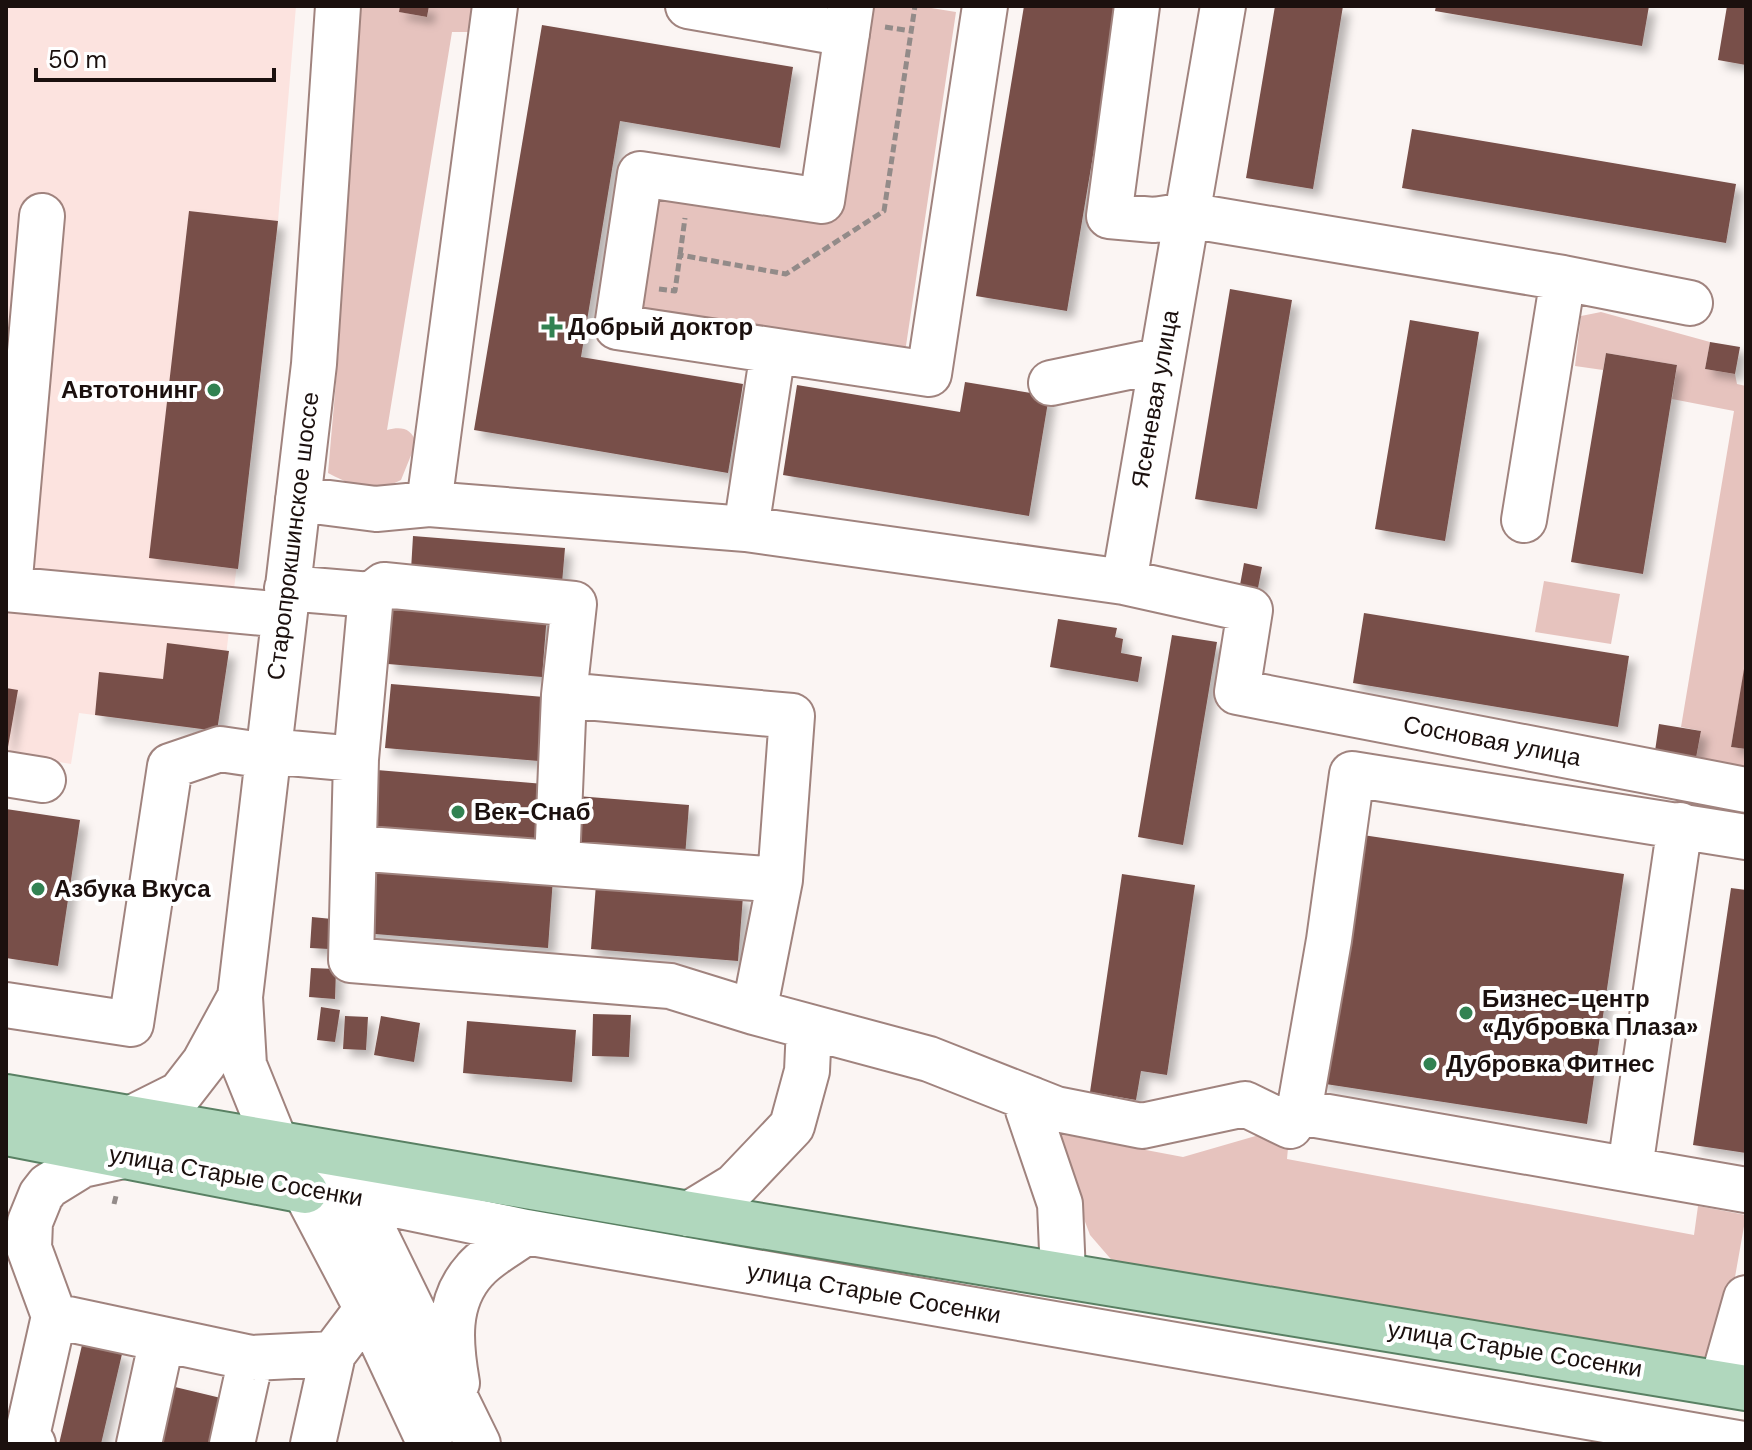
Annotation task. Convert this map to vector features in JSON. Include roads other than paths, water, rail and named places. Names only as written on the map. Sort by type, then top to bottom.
[{"type":"main road","name":"улица Старые Сосенки","points":[[6,1097],[123,1157],[295,1147],[1734,1386]]},
{"type":"main road","name":"улица Старые Сосенки","points":[[6,1133],[305,1191]]},
{"type":"street","name":"Старопрокшинское шоссе","points":[[338,6],[314,364],[240,997],[244,1065],[295,1147],[305,1191],[367,1309],[430,1444]]},
{"type":"street","points":[[429,504],[495,6]]},
{"type":"street","points":[[688,6],[849,20],[822,201],[640,174],[617,327],[929,374],[985,6]]},
{"type":"street","points":[[1137,6],[1109,216],[1154,220],[1187,215],[1563,278],[1690,303]]},
{"type":"street","name":"Ясеневая улица","points":[[1124,582],[1223,6]]},
{"type":"street","points":[[42,216],[7,589],[285,601],[371,595],[384,585],[574,604],[564,695],[557,863]]},
{"type":"street","points":[[1524,520],[1563,278]]},
{"type":"street","points":[[746,529],[773,351]]},
{"type":"street","points":[[1051,383],[1162,360]]},
{"type":"street","points":[[298,499],[376,509],[429,504],[746,529],[1124,582]]},
{"type":"street","name":"Сосновая улица","points":[[1124,582],[1250,610],[1237,692],[1746,790]]},
{"type":"street","points":[[371,595],[356,759],[351,960],[670,986],[929,1059],[1056,1109],[1142,1126],[1248,1090],[1290,1126],[1299,1112],[1329,940],[1352,774],[1746,837]]},
{"type":"street","points":[[564,695],[792,716],[780,880],[754,1012]]},
{"type":"street","points":[[6,1005],[131,1024],[170,766],[220,749],[356,759]]},
{"type":"street","points":[[1630,1168],[1680,825]]},
{"type":"street","points":[[354,848],[780,880]]},
{"type":"street","points":[[33,1444],[27,1436],[54,1316],[29,1248],[30,1222],[41,1195],[48,1186],[82,1165],[123,1157],[204,1063],[240,997]]},
{"type":"street","points":[[689,1214],[735,1186],[792,1126],[807,1071],[809,1027]]},
{"type":"street","points":[[1031,1099],[1028,1110],[1060,1204],[1063,1274]]},
{"type":"street","points":[[1299,1112],[1746,1190]]},
{"type":"street","name":"Старопрокшинское шоссе","points":[[295,1147],[357,1197],[480,1444]]},
{"type":"street","name":"улица Старые Сосенки","points":[[305,1191],[357,1197],[526,1232],[1743,1444]]},
{"type":"street","points":[[480,1444],[457,1386],[450,1347],[454,1305],[475,1269],[526,1232]]},
{"type":"street","points":[[1734,1386],[1746,1298]]},
{"type":"street","points":[[313,1444],[333,1354],[367,1309]]},
{"type":"street","points":[[54,1316],[251,1358],[333,1354]]},
{"type":"street","points":[[139,1444],[162,1339]]},
{"type":"street","points":[[232,1444],[251,1358]]},
{"type":"place","name":"Добрый доктор","points":[[552,327]]},
{"type":"place","name":"Автотонинг","points":[[214,390]]},
{"type":"place","name":"Век-Снаб","points":[[458,812]]},
{"type":"place","name":"Азбука Вкуса","points":[[38,889]]},
{"type":"place","name":"Бизнес-центр «Дубровка Плаза»","points":[[1466,1013]]},
{"type":"place","name":"Дубровка Фитнес","points":[[1430,1064]]}]
